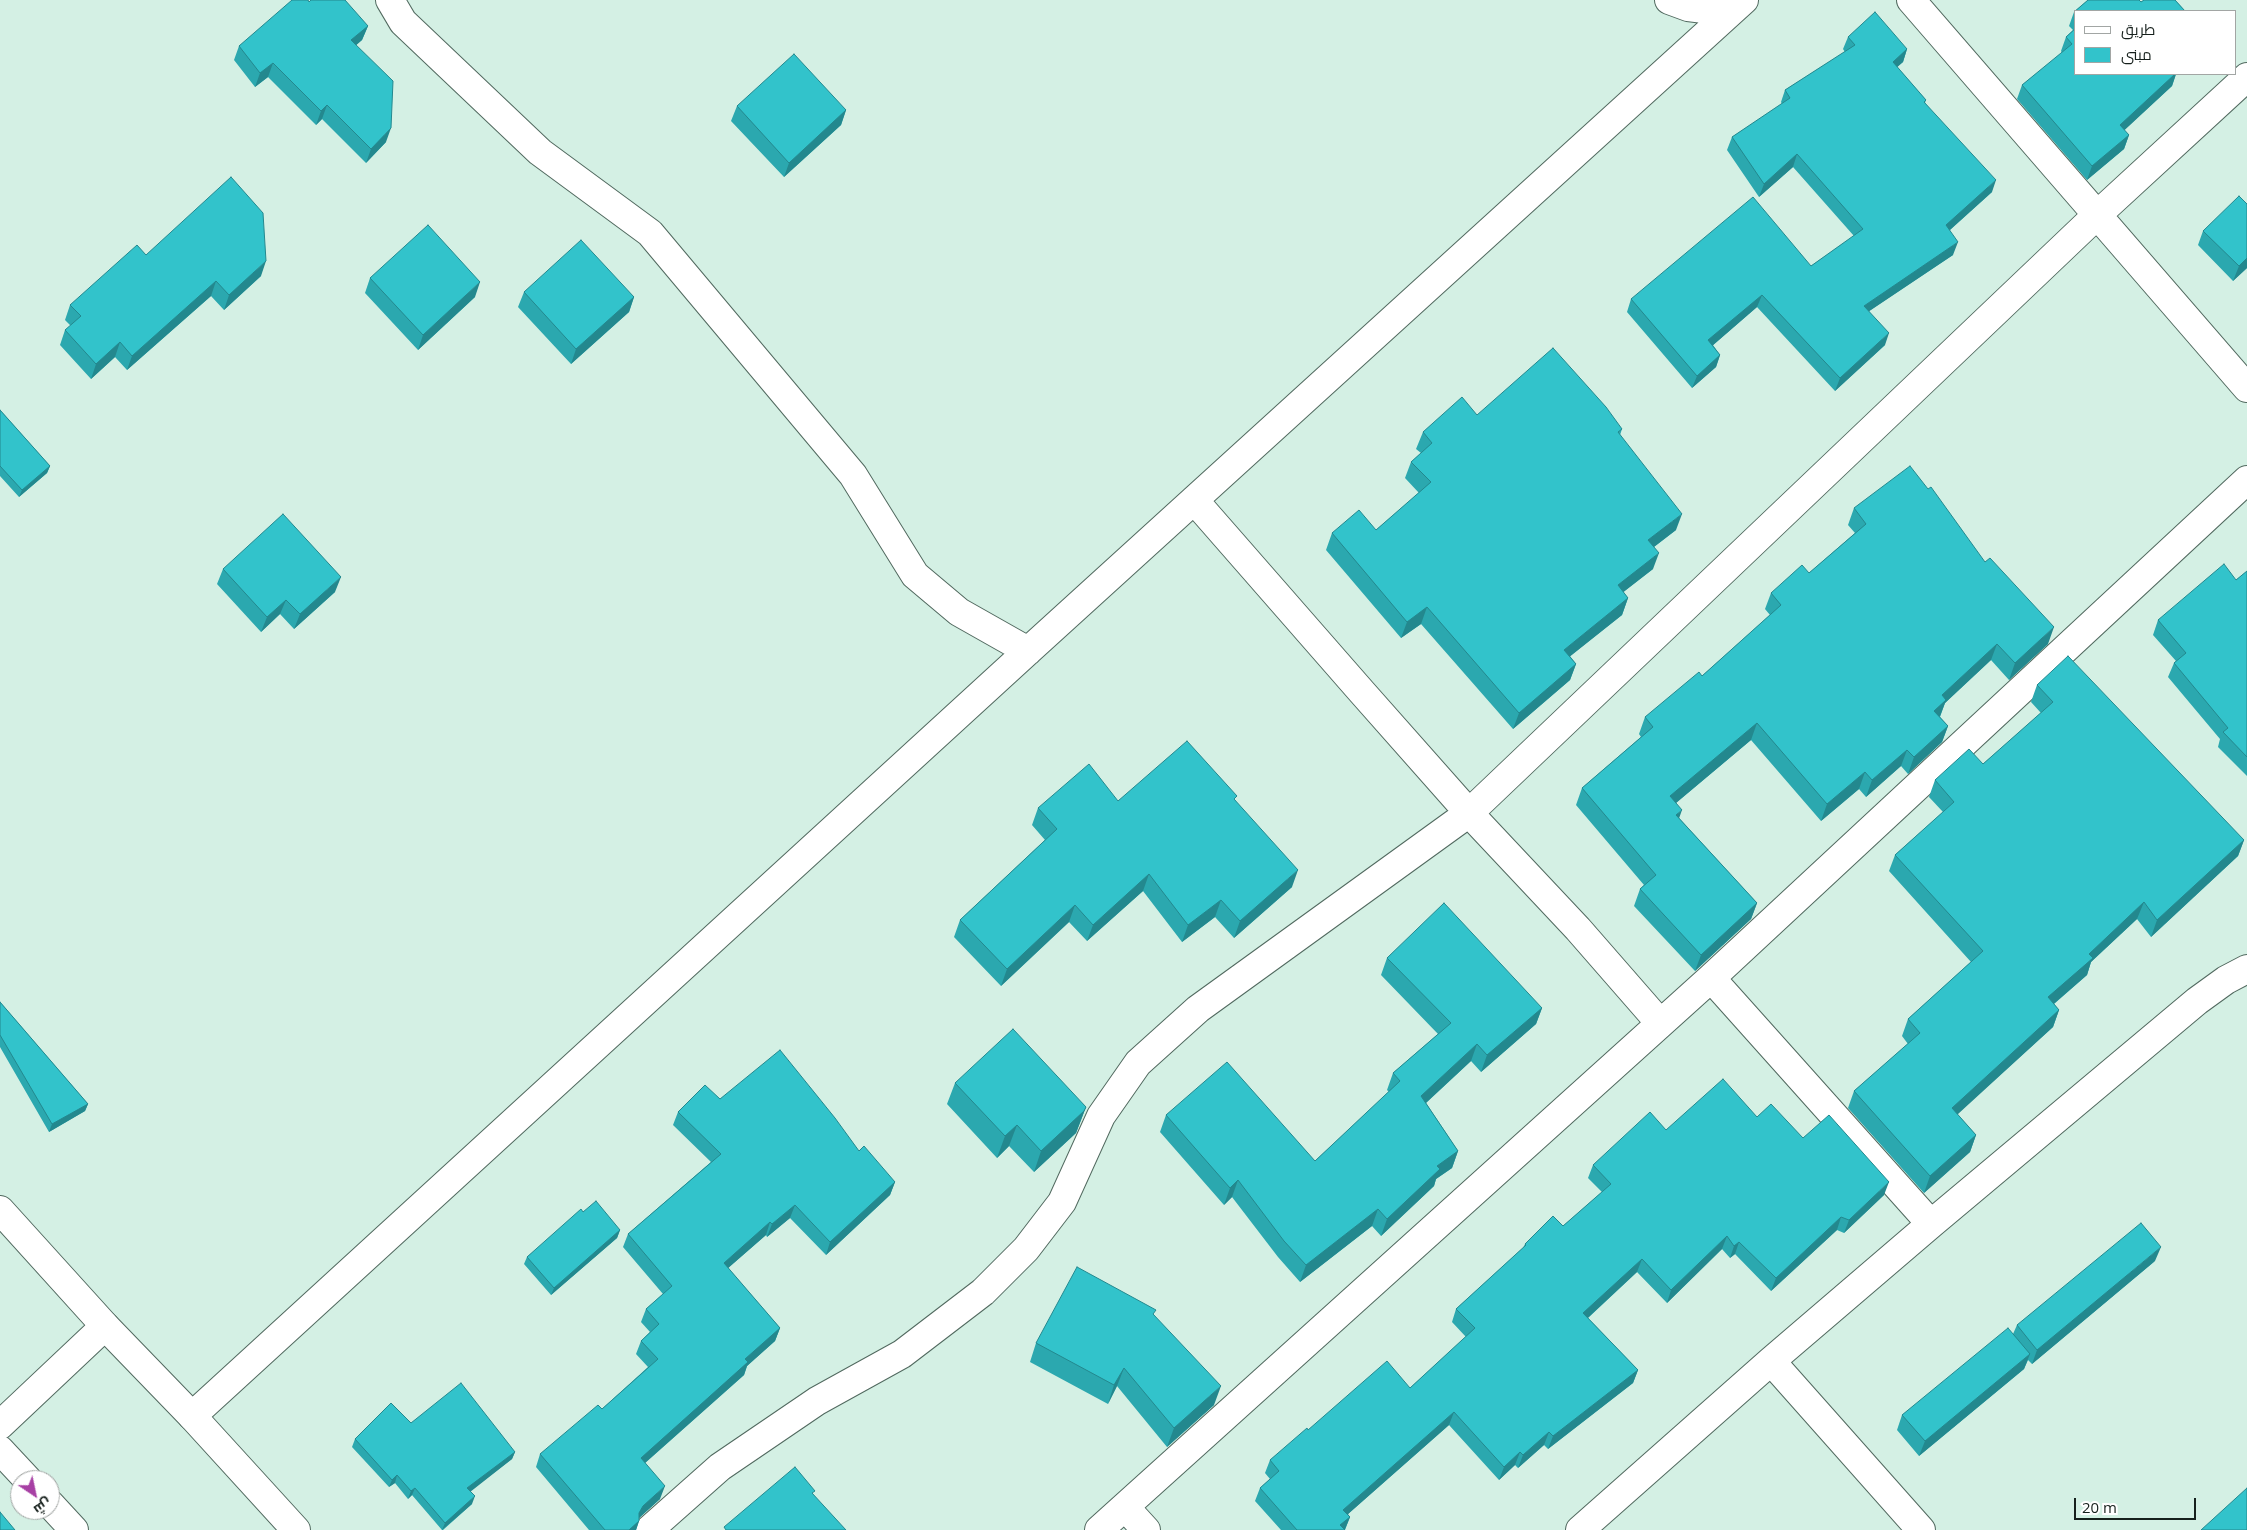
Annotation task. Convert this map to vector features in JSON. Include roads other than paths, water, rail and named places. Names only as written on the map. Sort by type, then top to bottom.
[{"type":"street","points":[[390,0],[402,22],[540,152],[650,233],[853,475],[915,575],[959,612],[1028,651]]},
{"type":"street","points":[[1669,0],[1688,7],[1737,6]]},
{"type":"street","points":[[1911,0],[2096,216],[2247,388]]},
{"type":"street","points":[[192,1416],[1028,651],[1737,6]]},
{"type":"street","points":[[649,1530],[720,1466],[816,1401],[902,1354],[983,1292],[1026,1249],[1062,1202],[1101,1116],[1138,1063],[1198,1009],[1469,812],[2096,216],[2247,77]]},
{"type":"street","points":[[1099,1530],[1711,978],[2247,480]]},
{"type":"street","points":[[1194,500],[1469,812],[1578,929],[1660,1023]]},
{"type":"street","points":[[1580,1530],[1771,1361],[1930,1224],[2197,1002],[2226,980],[2247,969]]},
{"type":"street","points":[[1711,978],[1930,1224]]},
{"type":"street","points":[[1,1207],[105,1326],[192,1416],[296,1530]]},
{"type":"street","points":[[0,1424],[105,1326]]},
{"type":"street","points":[[1771,1361],[1921,1530]]},
{"type":"street","points":[[0,1450],[19,1470]]},
{"type":"street","points":[[1125,1507],[1146,1530]]},
{"type":"street","points":[[60,1515],[74,1530]]}]
